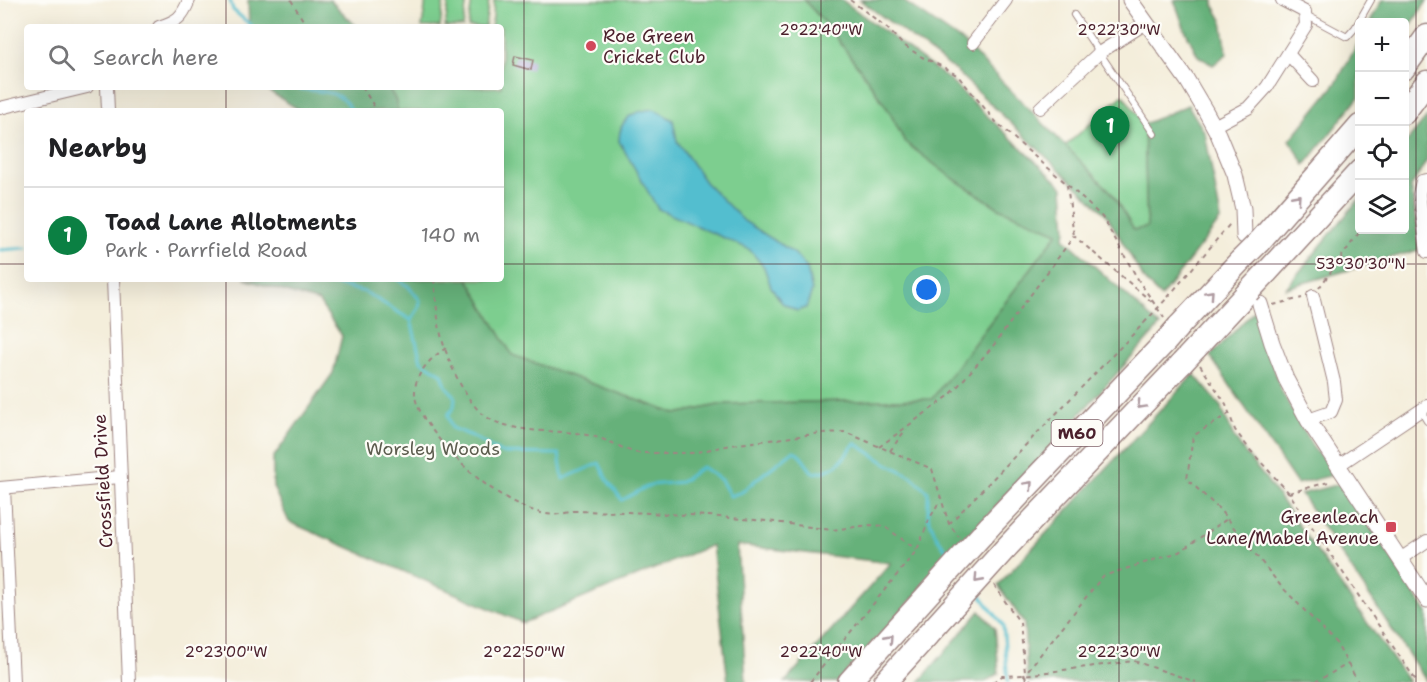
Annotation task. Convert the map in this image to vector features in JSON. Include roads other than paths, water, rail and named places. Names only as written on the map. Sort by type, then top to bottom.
[{"type":"highway","points":[[1409,61],[1427,36]]},
{"type":"highway","points":[[1409,106],[1427,82]]},
{"type":"highway","name":"M60","points":[[849,682],[989,527],[1240,261],[1251,239],[1355,130]]},
{"type":"highway","name":"M60","points":[[885,682],[1005,549],[1188,356],[1256,302],[1266,273],[1355,175]]},
{"type":"street","points":[[168,24],[176,21],[189,0]]},
{"type":"street","points":[[973,43],[1006,0]]},
{"type":"street","points":[[1130,0],[1187,80],[1214,126],[1235,175],[1251,239]]},
{"type":"street","points":[[1214,126],[1248,108],[1267,87],[1306,25],[1305,12],[1282,0]]},
{"type":"street","points":[[1040,108],[1100,53],[1146,22]]},
{"type":"street","points":[[1288,54],[1312,81]]},
{"type":"street","points":[[0,108],[75,90]]},
{"type":"street","points":[[107,90],[108,108]]},
{"type":"street","points":[[1427,180],[1422,181],[1419,194],[1427,252]]},
{"type":"street","name":"Crossfield Drive","points":[[113,282],[129,682]]},
{"type":"street","points":[[1308,420],[1331,412],[1336,400],[1334,382],[1313,296]]},
{"type":"street","points":[[1256,302],[1286,379],[1308,420],[1427,600]]},
{"type":"street","points":[[1343,471],[1425,412]]},
{"type":"street","points":[[13,682],[2,488],[120,477]]},
{"type":"street","points":[[1400,559],[1427,541]]},
{"type":"lane","points":[[1305,15],[1347,37],[1355,28],[1371,0]]},
{"type":"lane","points":[[1074,15],[1154,134]]},
{"type":"water","points":[[654,109],[673,120],[677,141],[705,182],[744,221],[794,253],[807,268],[812,291],[806,308],[797,311],[782,303],[771,287],[764,267],[749,249],[658,209],[619,141],[622,127],[629,117]]},
{"type":"waterway","points":[[230,0],[233,10],[249,24]]},
{"type":"waterway","points":[[310,90],[340,97],[350,108]]},
{"type":"waterway","points":[[0,250],[24,248]]},
{"type":"waterway","points":[[324,282],[365,292],[411,320]]},
{"type":"waterway","points":[[402,282],[420,300],[419,308],[411,320],[421,361],[442,374],[446,386],[455,396],[454,407],[448,415],[452,428],[472,436],[501,453],[559,454],[563,479],[599,463],[608,481],[622,500],[650,485],[681,482],[702,467],[721,480],[730,496],[742,492],[793,451],[798,453],[813,473],[821,472],[838,464],[855,443],[911,476],[928,492],[928,516],[936,536],[950,555]]},
{"type":"waterway","points":[[978,592],[1003,625],[1008,682]]},
{"type":"place","name":"Roe Green Cricket Club","points":[[591,46]]},
{"type":"place","name":"Toad Lane Allotments","points":[[1110,156]]},
{"type":"place","name":"Greenleach Lane/Mabel Avenue","points":[[1391,527]]},
{"type":"park label","name":"Worsley Woods","points":[[433,449]]}]
